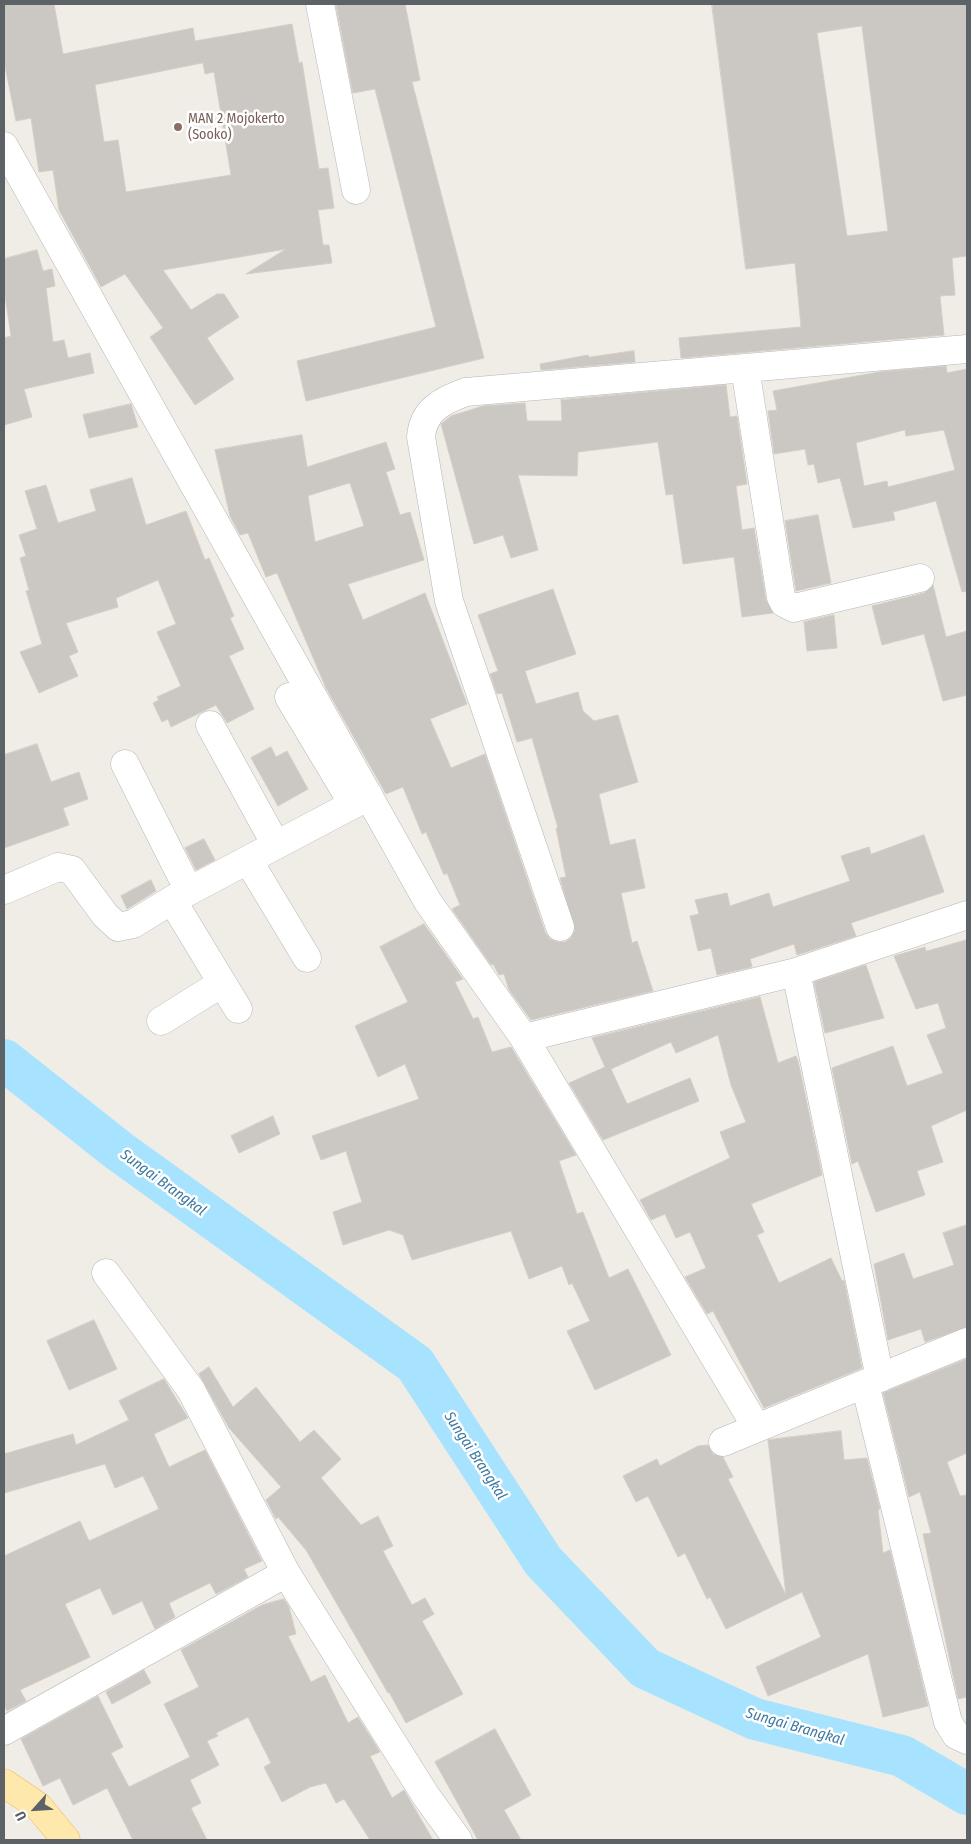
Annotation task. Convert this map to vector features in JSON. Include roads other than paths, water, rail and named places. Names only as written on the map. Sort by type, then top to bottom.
[{"type":"main road","points":[[4,1783],[38,1806],[66,1840]]},
{"type":"street","points":[[320,4],[356,190]]},
{"type":"street","points":[[4,146],[361,799]]},
{"type":"street","points":[[560,926],[450,601],[421,437],[422,426],[428,413],[438,404],[466,392],[967,349]]},
{"type":"street","points":[[745,368],[781,597],[784,603],[794,608],[920,578]]},
{"type":"street","points":[[289,697],[361,799],[428,902],[524,1038],[757,1428]]},
{"type":"street","points":[[210,725],[276,845]]},
{"type":"street","points":[[125,764],[181,895],[222,983],[238,1009]]},
{"type":"street","points":[[4,890],[58,867],[72,870],[105,915],[118,927],[133,924],[181,895],[361,799]]},
{"type":"street","points":[[248,860],[307,958]]},
{"type":"street","points":[[524,1038],[796,972],[967,915]]},
{"type":"street","points":[[796,972],[872,1381],[948,1722],[956,1735],[967,1740]]},
{"type":"street","points":[[161,1021],[222,983]]},
{"type":"street","points":[[106,1272],[203,1410],[286,1573],[426,1796],[458,1840]]},
{"type":"street","points":[[722,1442],[967,1342]]},
{"type":"street","points":[[4,1731],[286,1573]]},
{"type":"waterway","name":"Sungai Brangkal","points":[[4,1060],[119,1151],[415,1364],[543,1561],[645,1668],[755,1719],[902,1756],[967,1794]]},
{"type":"place","name":"MAN 2 Mojokerto (Sooko)","points":[[178,127]]}]
